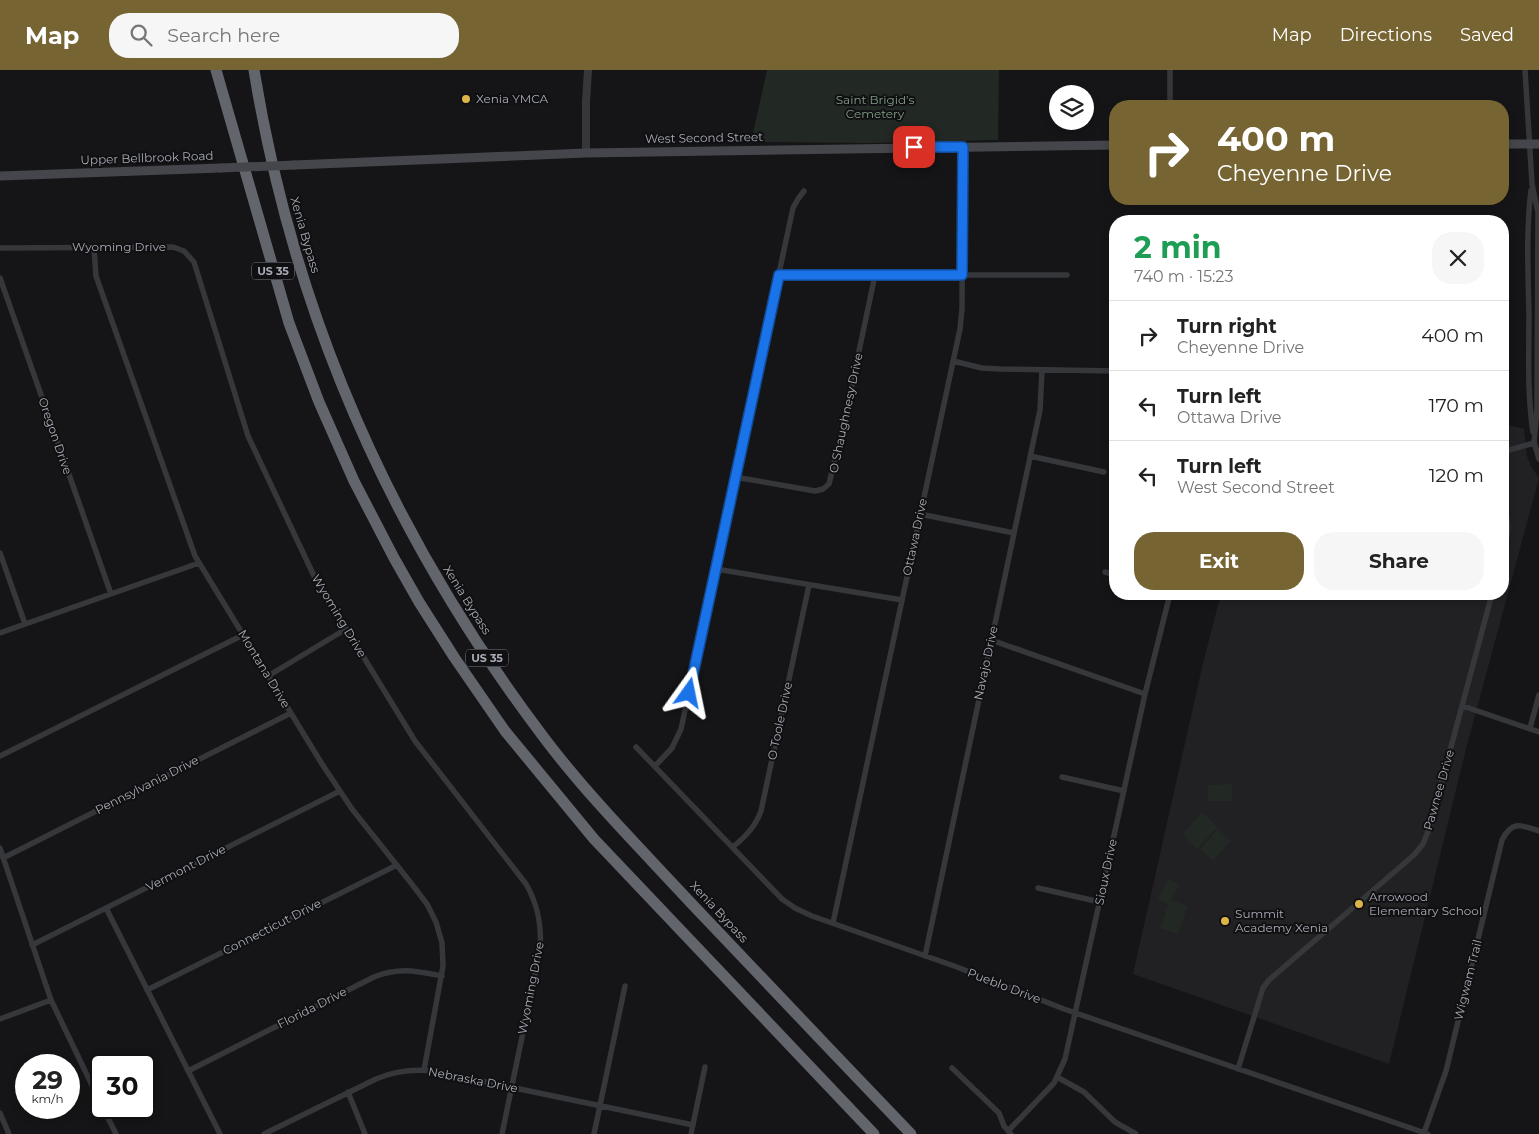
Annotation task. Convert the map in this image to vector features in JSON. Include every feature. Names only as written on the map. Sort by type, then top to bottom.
[{"type":"highway","name":"US 35","points":[[216,70],[289,323],[319,402],[354,480],[394,558],[420,602],[454,657],[505,731],[594,839],[873,1134]]},
{"type":"highway","name":"Xenia Bypass","points":[[254,70],[263,122],[283,208],[314,312],[330,357],[373,457],[426,559],[479,646],[564,762],[643,852],[911,1134]]},
{"type":"highway","points":[[820,1038],[917,1134]]},
{"type":"main road","points":[[1509,144],[1534,144]]},
{"type":"main road","name":"West Second Street","points":[[294,165],[586,153],[1109,145]]},
{"type":"main road","name":"Upper Bellbrook Road","points":[[0,176],[294,165]]},
{"type":"street","points":[[586,153],[588,70]]},
{"type":"street","points":[[1170,70],[1170,100]]},
{"type":"street","points":[[1525,70],[1534,144],[1528,216],[1529,408],[1534,443],[1539,459]]},
{"type":"street","name":"Ottawa Drive","points":[[833,924],[962,322],[963,147]]},
{"type":"street","points":[[1532,184],[1538,213],[1537,408],[1534,443]]},
{"type":"street","points":[[655,766],[672,748],[682,728],[793,208],[804,191]]},
{"type":"street","name":"Wyoming Drive","points":[[0,248],[173,247],[184,251],[194,262],[248,436],[314,576],[415,741],[526,884],[538,909],[541,926],[540,950],[502,1134]]},
{"type":"street","name":"Montana Drive","points":[[94,248],[96,276],[191,548],[268,676],[352,809],[427,904],[436,922],[444,956],[424,1070]]},
{"type":"street","points":[[779,275],[1067,275]]},
{"type":"street","name":"O Shaughnesy Drive","points":[[735,477],[815,491],[823,489],[829,484],[875,275]]},
{"type":"street","name":"Oregon Drive","points":[[0,278],[111,594]]},
{"type":"street","points":[[954,361],[1000,370],[1109,371]]},
{"type":"street","name":"Navajo Drive","points":[[925,956],[1040,410],[1042,370]]},
{"type":"street","points":[[1509,450],[1534,443]]},
{"type":"street","points":[[1030,456],[1104,472]]},
{"type":"street","points":[[920,514],[1014,533]]},
{"type":"street","points":[[0,554],[25,624]]},
{"type":"street","points":[[0,633],[199,563]]},
{"type":"street","points":[[716,569],[902,600]]},
{"type":"street","points":[[1105,572],[1109,573]]},
{"type":"street","name":"O Toole Drive","points":[[733,847],[754,826],[761,811],[809,585]]},
{"type":"street","name":"Sioux Drive","points":[[1009,1132],[1058,1077],[1065,1059],[1145,694],[1168,600]]},
{"type":"street","name":"Pawnee Drive","points":[[1238,1069],[1263,988],[1268,980],[1414,855],[1423,844],[1429,829],[1463,706],[1490,600]]},
{"type":"street","points":[[268,676],[346,629]]},
{"type":"street","points":[[0,756],[243,635]]},
{"type":"street","points":[[991,640],[1145,694]]},
{"type":"street","points":[[1530,728],[1539,694]]},
{"type":"street","points":[[1463,706],[1539,732]]},
{"type":"street","name":"Pennsylvania Drive","points":[[3,858],[291,713]]},
{"type":"street","name":"Pueblo Drive","points":[[636,747],[782,898],[805,913],[1075,1013],[1426,1133]]},
{"type":"street","points":[[1062,776],[1124,790]]},
{"type":"street","name":"Vermont Drive","points":[[32,945],[340,790]]},
{"type":"street","name":"Wigwam Trail","points":[[1426,1133],[1446,1071],[1502,840],[1510,828],[1515,825],[1539,831]]},
{"type":"street","points":[[0,848],[51,1000],[90,1081]]},
{"type":"street","name":"Connecticut Drive","points":[[147,990],[396,865]]},
{"type":"street","points":[[1038,888],[1100,902]]},
{"type":"street","points":[[106,908],[220,1134]]},
{"type":"street","name":"Florida Drive","points":[[188,1071],[374,977],[402,970],[442,976]]},
{"type":"street","points":[[594,1134],[625,986]]},
{"type":"street","points":[[0,1019],[51,1000]]},
{"type":"street","points":[[691,1134],[706,1067]]},
{"type":"street","points":[[952,1068],[999,1113],[1009,1132]]},
{"type":"street","name":"Nebraska Drive","points":[[264,1134],[348,1092],[391,1073],[407,1070],[424,1070],[693,1125]]},
{"type":"street","points":[[1058,1077],[1084,1092],[1116,1122],[1136,1134]]},
{"type":"street","points":[[348,1092],[365,1134]]},
{"type":"street","points":[[0,1113],[9,1134]]},
{"type":"street","points":[[108,1119],[116,1134]]},
{"type":"shaded area","points":[[1509,425],[1524,429],[1527,456],[1539,478],[1509,589]]},
{"type":"shaded area","points":[[1219,600],[1506,600],[1466,749],[1389,1064],[1133,974],[1203,663]]},
{"type":"green space","name":"Saint Brigid’s Cemetery","points":[[767,70],[999,70],[998,140],[870,143],[751,142]]},
{"type":"green space","points":[[1232,784],[1232,801],[1208,801],[1208,785]]},
{"type":"green space","points":[[1202,812],[1218,827],[1197,849],[1182,835]]},
{"type":"green space","points":[[1218,829],[1231,841],[1213,861],[1200,849]]},
{"type":"green space","points":[[1168,878],[1180,885],[1170,900],[1188,906],[1178,934],[1160,928],[1168,905],[1158,899]]},
{"type":"place","name":"Xenia YMCA","points":[[466,99]]},
{"type":"place","name":"Arrowood Elementary School","points":[[1359,904]]},
{"type":"place","name":"Summit Academy Xenia","points":[[1225,921]]},
{"type":"route","points":[[689,693],[779,275],[962,275],[963,147],[914,147]]}]
